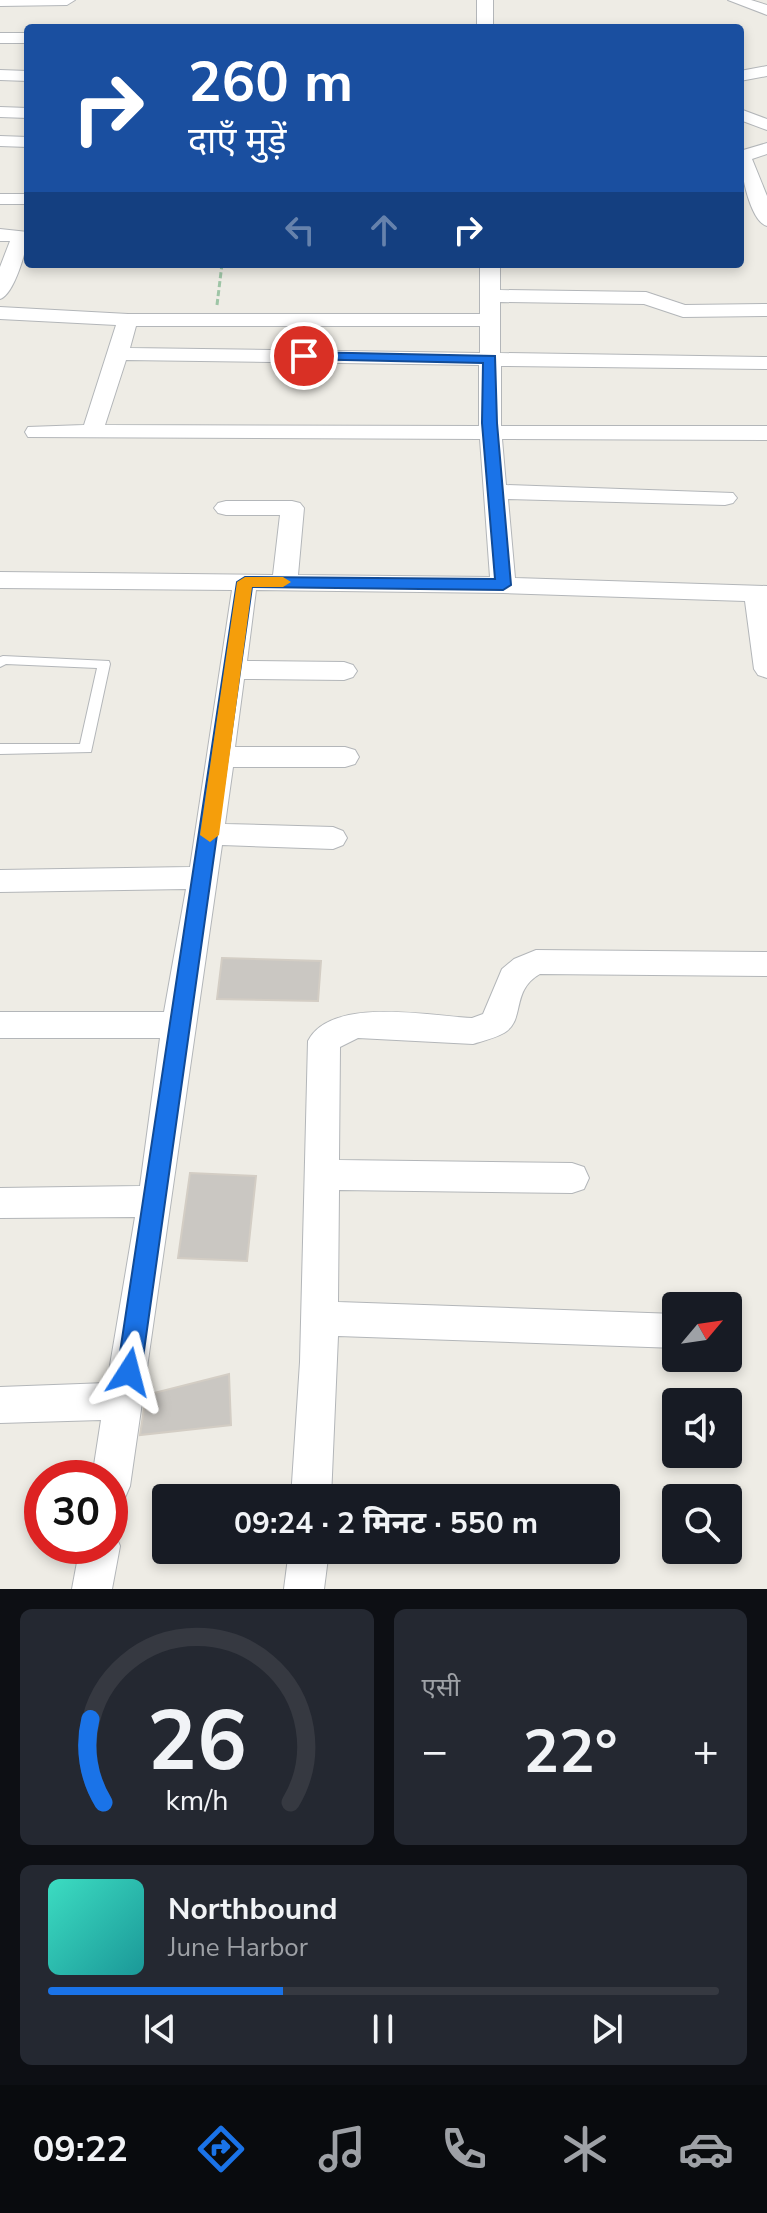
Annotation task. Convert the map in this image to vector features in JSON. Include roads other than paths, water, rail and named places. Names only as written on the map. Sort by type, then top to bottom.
[{"type":"street","points":[[0,1],[67,0]]},
{"type":"street","points":[[485,0],[485,24]]},
{"type":"street","points":[[736,0],[767,10]]},
{"type":"street","points":[[0,38],[24,38]]},
{"type":"street","points":[[744,75],[767,71]]},
{"type":"street","points":[[0,75],[24,76]]},
{"type":"street","points":[[0,112],[24,113]]},
{"type":"street","points":[[744,116],[767,125]]},
{"type":"street","points":[[0,141],[24,142]]},
{"type":"street","points":[[744,156],[767,148]]},
{"type":"street","points":[[744,164],[767,220]]},
{"type":"street","points":[[0,199],[24,199]]},
{"type":"street","points":[[0,235],[21,236],[0,293]]},
{"type":"street","points":[[490,268],[491,434],[503,585]]},
{"type":"street","points":[[490,296],[646,298],[683,311],[767,310]]},
{"type":"street","points":[[0,313],[128,320],[490,320]]},
{"type":"street","points":[[93,430],[128,320]]},
{"type":"street","points":[[118,354],[767,363]]},
{"type":"street","points":[[36,432],[767,433]]},
{"type":"street","points":[[496,492],[725,498]]},
{"type":"street","points":[[226,508],[292,508],[285,582]]},
{"type":"street","points":[[0,580],[503,585],[761,593],[767,669]]},
{"type":"street","points":[[115,1460],[155,1201],[178,1025],[210,834],[245,582]]},
{"type":"street","points":[[232,670],[344,671]]},
{"type":"street","points":[[221,757],[345,757]]},
{"type":"street","points":[[210,834],[333,838]]},
{"type":"street","points":[[0,881],[203,878]]},
{"type":"street","points":[[312,1484],[323,1175],[324,1041],[342,1028],[358,1025],[473,1031],[485,1028],[500,1017],[504,991],[514,973],[536,962],[767,964]]},
{"type":"street","points":[[0,1025],[178,1025]]},
{"type":"street","points":[[323,1175],[572,1178]]},
{"type":"street","points":[[0,1203],[155,1201]]},
{"type":"street","points":[[319,1318],[662,1330]]},
{"type":"street","points":[[0,1405],[125,1401]]},
{"type":"street","points":[[92,1589],[97,1564]]},
{"type":"street","points":[[304,1589],[307,1564]]},
{"type":"lane","points":[[0,663],[3,660],[104,664],[86,749],[0,749]]}]
